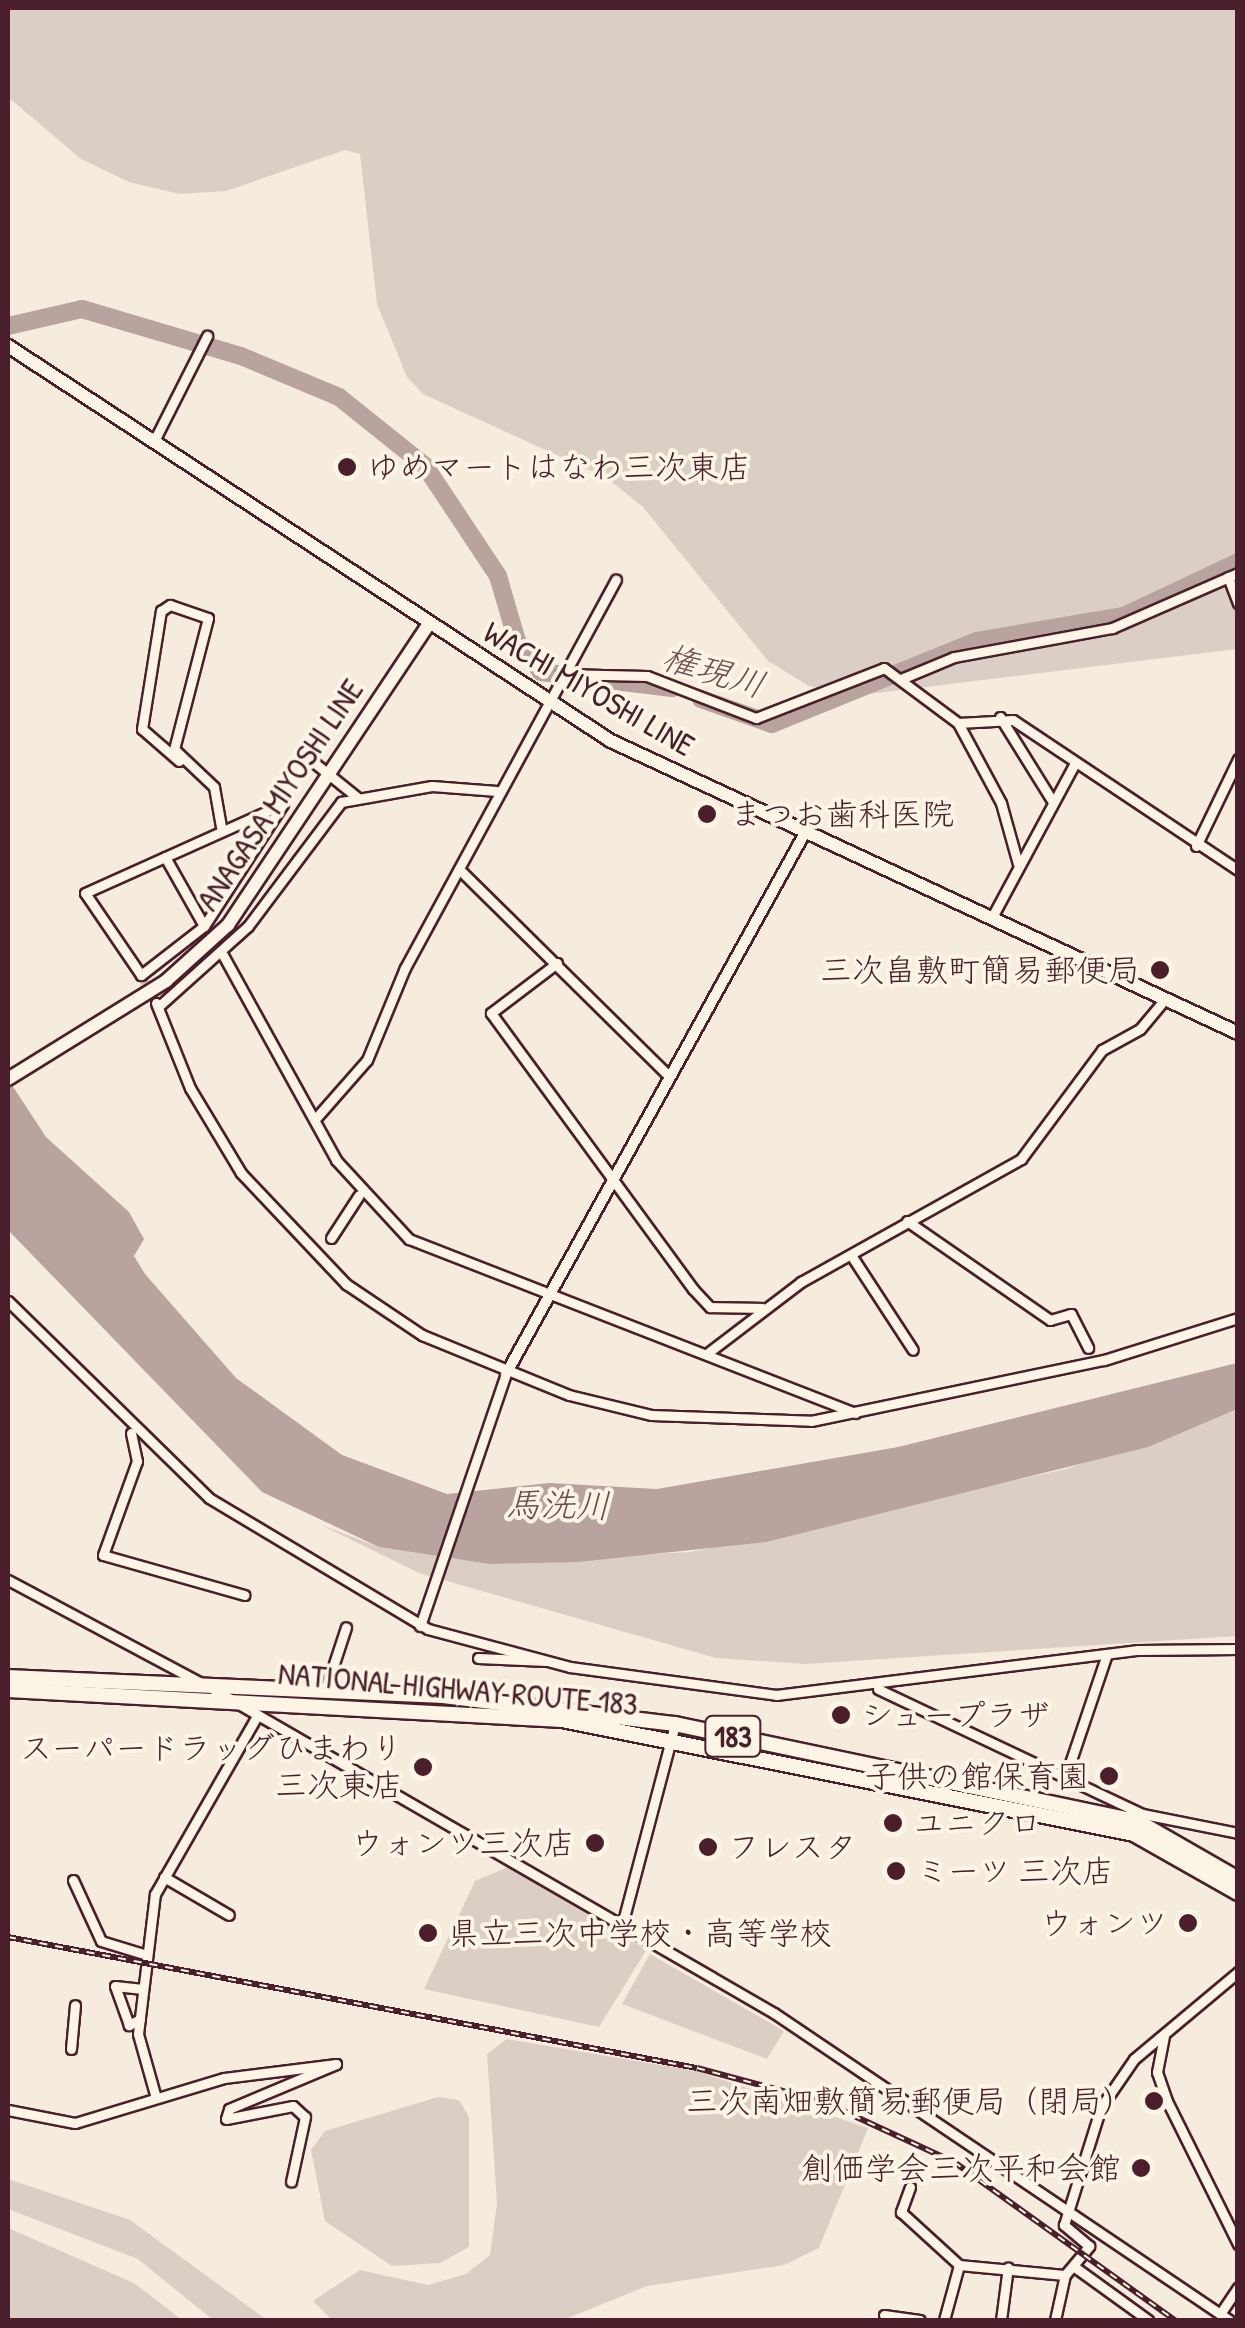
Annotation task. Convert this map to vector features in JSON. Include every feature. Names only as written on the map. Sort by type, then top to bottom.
[{"type":"highway","name":"NATIONAL HIGHWAY ROUTE 183","points":[[8,1678],[150,1680],[325,1691],[674,1731],[1139,1823],[1238,1879]]},
{"type":"highway","name":"NATIONAL HIGHWAY ROUTE 183","points":[[8,1690],[304,1701],[674,1731]]},
{"type":"highway","name":"NATIONAL HIGHWAY ROUTE 183","points":[[1139,1823],[1238,1894]]},
{"type":"main road","name":"WACHI MIYOSHI LINE","points":[[8,346],[429,624],[654,764],[806,831],[1160,1004],[1238,1033]]},
{"type":"main road","name":"ANAGASA MIYOSHI LINE","points":[[8,1079],[122,1010],[228,924],[429,624]]},
{"type":"street","points":[[154,441],[201,357],[206,339]]},
{"type":"street","points":[[899,678],[954,657],[1112,628],[1233,575],[1238,603]]},
{"type":"street","points":[[316,1118],[367,1060],[405,968],[462,872],[498,791],[616,580]]},
{"type":"street","points":[[179,761],[176,735],[208,618],[170,605],[142,728],[179,761],[214,787],[221,826]]},
{"type":"street","points":[[560,676],[647,676],[756,718],[884,668],[958,723],[1001,803],[1018,864]]},
{"type":"street","points":[[958,723],[999,715],[1238,870]]},
{"type":"street","points":[[999,715],[1054,802]]},
{"type":"street","points":[[1196,846],[1238,759]]},
{"type":"street","points":[[311,760],[331,770],[358,798]]},
{"type":"street","points":[[990,920],[1075,763]]},
{"type":"street","points":[[498,791],[432,786],[358,798],[326,812],[223,955],[157,1005],[211,1128],[281,1218],[346,1284],[422,1336],[506,1374],[651,1415],[724,1423],[860,1415],[1104,1360],[1238,1318]]},
{"type":"street","points":[[283,804],[204,926],[141,975],[86,894],[165,857],[221,826],[283,804]]},
{"type":"street","points":[[420,1626],[506,1374],[546,1293],[806,831]]},
{"type":"street","points":[[165,857],[204,926]]},
{"type":"street","points":[[462,872],[668,1076]]},
{"type":"street","points":[[223,955],[359,1195],[408,1239],[710,1352],[860,1415]]},
{"type":"street","points":[[557,964],[491,1013],[610,1178],[710,1307],[762,1308]]},
{"type":"street","points":[[710,1352],[762,1308],[907,1220],[1021,1159],[1102,1050],[1140,1030],[1160,1004]]},
{"type":"street","points":[[331,1238],[359,1195]]},
{"type":"street","points":[[907,1220],[1050,1320],[1071,1314],[1088,1348]]},
{"type":"street","points":[[850,1255],[913,1350]]},
{"type":"street","points":[[8,1301],[209,1498],[420,1626],[549,1661]]},
{"type":"street","points":[[131,1433],[137,1461],[103,1555],[244,1596]]},
{"type":"street","points":[[8,1580],[230,1697],[287,1734],[622,1924],[841,2055],[1225,2317],[1238,2287]]},
{"type":"street","points":[[325,1691],[346,1628]]},
{"type":"street","points":[[478,1658],[549,1661],[776,1695],[876,1688],[1106,1654],[1238,1650]]},
{"type":"street","points":[[1065,1778],[1106,1654]]},
{"type":"street","points":[[150,1680],[159,1660]]},
{"type":"street","points":[[876,1688],[1065,1778],[1139,1823],[1238,1832]]},
{"type":"street","points":[[287,1734],[287,1710],[304,1701]]},
{"type":"street","points":[[156,2098],[140,2019],[147,1955],[164,1877],[257,1716]]},
{"type":"street","points":[[622,1924],[674,1731]]},
{"type":"street","points":[[164,1877],[229,1916]]},
{"type":"street","points":[[73,1880],[100,1941],[147,1955]]},
{"type":"street","points":[[910,2187],[901,2212],[959,2265],[1064,2274],[1076,2268],[1089,2246],[1064,2224],[1073,2213],[1101,2108],[1134,2059],[1238,1972]]},
{"type":"street","points":[[140,2019],[129,2024],[115,1986],[143,1989]]},
{"type":"street","points":[[71,2048],[76,2005]]},
{"type":"street","points":[[1164,2036],[1158,2072],[1167,2101],[1238,2244]]},
{"type":"street","points":[[8,2110],[75,2123],[156,2098],[336,2064],[229,2109],[226,2118],[293,2106],[304,2117],[291,2182]]},
{"type":"street","points":[[944,2320],[959,2265]]},
{"type":"street","points":[[1001,2320],[1008,2267]]},
{"type":"street","points":[[1076,2268],[1148,2320]]},
{"type":"street","points":[[1064,2274],[1055,2320],[1064,2320]]},
{"type":"street","points":[[884,2315],[920,2320]]},
{"type":"shaded area","points":[[8,8],[1237,8],[1237,649],[852,696],[809,686],[768,661],[643,507],[607,478],[423,394],[407,377],[377,304],[360,154],[345,150],[226,191],[180,194],[129,182],[81,159],[8,97]]},
{"type":"shaded area","points":[[1237,1409],[1237,1636],[805,1664],[716,1658],[419,1573],[319,1524],[379,1547],[489,1564],[690,1552],[1066,1469]]},
{"type":"shaded area","points":[[508,1867],[647,1949],[599,2027],[424,1989],[475,1881]]},
{"type":"shaded area","points":[[650,1954],[784,2031],[767,2059],[622,2004]]},
{"type":"shaded area","points":[[507,2039],[696,2071],[868,2128],[819,2248],[784,2265],[647,2286],[563,2320],[332,2320],[313,2301],[360,2270],[428,2285],[466,2274],[490,2255],[497,2203],[487,2054]]},
{"type":"shaded area","points":[[438,2097],[459,2100],[469,2117],[469,2247],[440,2263],[392,2266],[325,2221],[311,2150],[325,2131]]},
{"type":"shaded area","points":[[8,2179],[130,2220],[267,2320],[213,2320],[138,2259],[8,2209]]},
{"type":"shaded area","points":[[8,2228],[134,2283],[182,2320],[8,2320]]},
{"type":"water","name":"馬洗川","points":[[8,1079],[46,1137],[129,1212],[144,1239],[134,1256],[145,1274],[236,1378],[342,1455],[447,1494],[549,1483],[657,1489],[898,1447],[1237,1363],[1237,1409],[1148,1447],[766,1542],[578,1562],[489,1564],[379,1547],[262,1492],[8,1230]]},
{"type":"waterway","name":"権現川","points":[[8,326],[82,309],[241,356],[339,397],[425,466],[498,576],[517,641],[541,672],[672,688]]},
{"type":"waterway","points":[[701,699],[772,724],[976,641],[1124,616],[1238,562]]},
{"type":"tunnel","points":[[141,975],[156,1003]]},
{"type":"railway","points":[[8,1937],[697,2068],[824,2102],[954,2162],[1175,2320]]},
{"type":"place","name":"ゆめマートはなわ三次東店","points":[[347,467]]},
{"type":"place","name":"まつお歯科医院","points":[[707,814]]},
{"type":"place","name":"三次畠敷町簡易郵便局","points":[[1160,970]]},
{"type":"place","name":"シュープラザ","points":[[841,1715]]},
{"type":"place","name":"スーパードラッグひまわり 三次東店","points":[[423,1767]]},
{"type":"place","name":"子供の館保育園","points":[[1109,1776]]},
{"type":"place","name":"ユニクロ","points":[[893,1823]]},
{"type":"place","name":"ウォンツ三次店","points":[[595,1843]]},
{"type":"place","name":"フレスタ","points":[[708,1847]]},
{"type":"place","name":"ミーツ 三次店","points":[[896,1871]]},
{"type":"place","name":"ウォンツ","points":[[1188,1923]]},
{"type":"place","name":"県立三次中学校・高等学校","points":[[428,1933]]},
{"type":"place","name":"三次南畑敷簡易郵便局（閉局）","points":[[1154,2101]]},
{"type":"place","name":"創価学会三次平和会館","points":[[1141,2168]]}]
